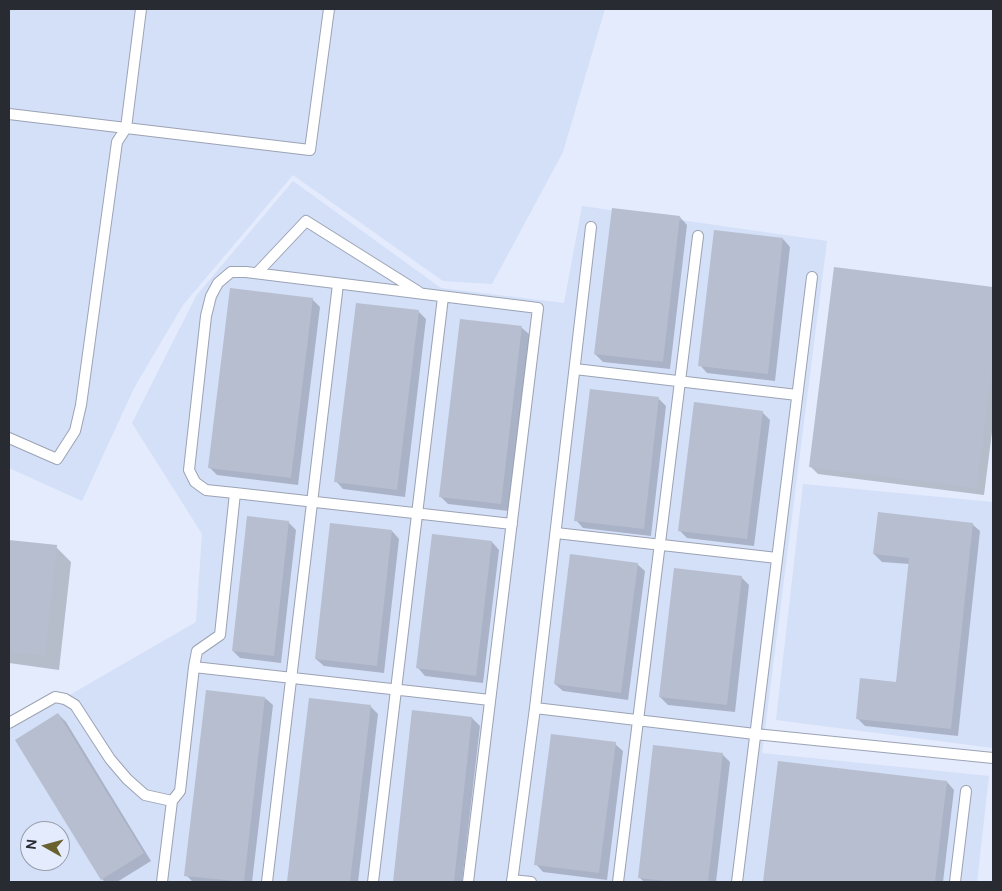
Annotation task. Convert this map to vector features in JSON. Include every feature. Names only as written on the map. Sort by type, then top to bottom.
[{"type":"lane","points":[[9,438],[57,458],[75,431],[81,405],[117,142],[126,128],[141,9]]},
{"type":"lane","points":[[9,114],[310,150],[329,9]]},
{"type":"lane","points":[[257,273],[306,221],[422,294]]},
{"type":"lane","points":[[531,882],[512,881],[535,708],[592,227]]},
{"type":"lane","points":[[618,882],[698,236]]},
{"type":"lane","points":[[468,882],[512,524],[538,308],[257,273],[231,272],[218,283],[211,296],[206,316],[189,470],[195,482],[206,490],[512,524]]},
{"type":"lane","points":[[737,882],[812,277]]},
{"type":"lane","points":[[267,882],[338,284]]},
{"type":"lane","points":[[373,882],[443,297]]},
{"type":"lane","points":[[575,369],[797,395]]},
{"type":"lane","points":[[162,882],[172,801],[180,791],[196,652],[220,636],[235,493]]},
{"type":"lane","points":[[556,533],[777,558]]},
{"type":"lane","points":[[194,668],[490,700]]},
{"type":"lane","points":[[9,723],[55,697],[65,699],[75,705],[110,759],[126,779],[145,795],[172,801]]},
{"type":"lane","points":[[535,708],[755,734],[993,758]]},
{"type":"lane","points":[[955,882],[966,791]]},
{"type":"shaded area","points":[[9,9],[605,9],[563,152],[492,284],[443,281],[293,175],[183,305],[134,388],[82,501],[9,468]]},
{"type":"shaded area","points":[[293,181],[441,288],[564,303],[582,206],[827,241],[762,753],[989,776],[977,882],[9,882],[9,730],[196,622],[202,534],[132,423],[196,296]]},
{"type":"shaded area","points":[[803,484],[993,502],[993,748],[776,720]]},
{"type":"building","points":[[612,208],[680,216],[663,362],[594,354]]},
{"type":"building","points":[[714,230],[783,238],[768,374],[698,366]]},
{"type":"building","points":[[834,267],[993,287],[993,359],[977,488],[809,467]]},
{"type":"building","points":[[230,288],[313,298],[291,478],[208,468]]},
{"type":"building","points":[[356,303],[419,310],[397,490],[334,482]]},
{"type":"building","points":[[460,319],[522,326],[501,504],[439,497]]},
{"type":"building","points":[[590,389],[659,397],[644,529],[574,521]]},
{"type":"building","points":[[694,402],[763,411],[747,539],[678,531]]},
{"type":"building","points":[[878,512],[973,523],[951,729],[856,719],[860,678],[896,682],[909,558],[873,554]]},
{"type":"building","points":[[247,516],[289,521],[274,656],[232,651]]},
{"type":"building","points":[[330,523],[392,530],[377,666],[315,659]]},
{"type":"building","points":[[432,534],[492,541],[476,676],[416,668]]},
{"type":"building","points":[[9,540],[57,545],[45,656],[9,652]]},
{"type":"building","points":[[570,554],[638,563],[621,693],[554,684]]},
{"type":"building","points":[[674,568],[742,576],[727,705],[659,697]]},
{"type":"building","points":[[206,690],[265,697],[244,882],[184,876]]},
{"type":"building","points":[[309,698],[371,705],[350,882],[287,882]]},
{"type":"building","points":[[412,710],[472,717],[454,882],[393,882]]},
{"type":"building","points":[[58,713],[144,853],[101,880],[70,830],[70,821],[65,821],[15,740]]},
{"type":"building","points":[[551,734],[616,742],[599,873],[534,865]]},
{"type":"building","points":[[653,745],[723,753],[708,882],[675,882],[638,878]]},
{"type":"building","points":[[778,761],[947,781],[935,882],[763,882]]}]
